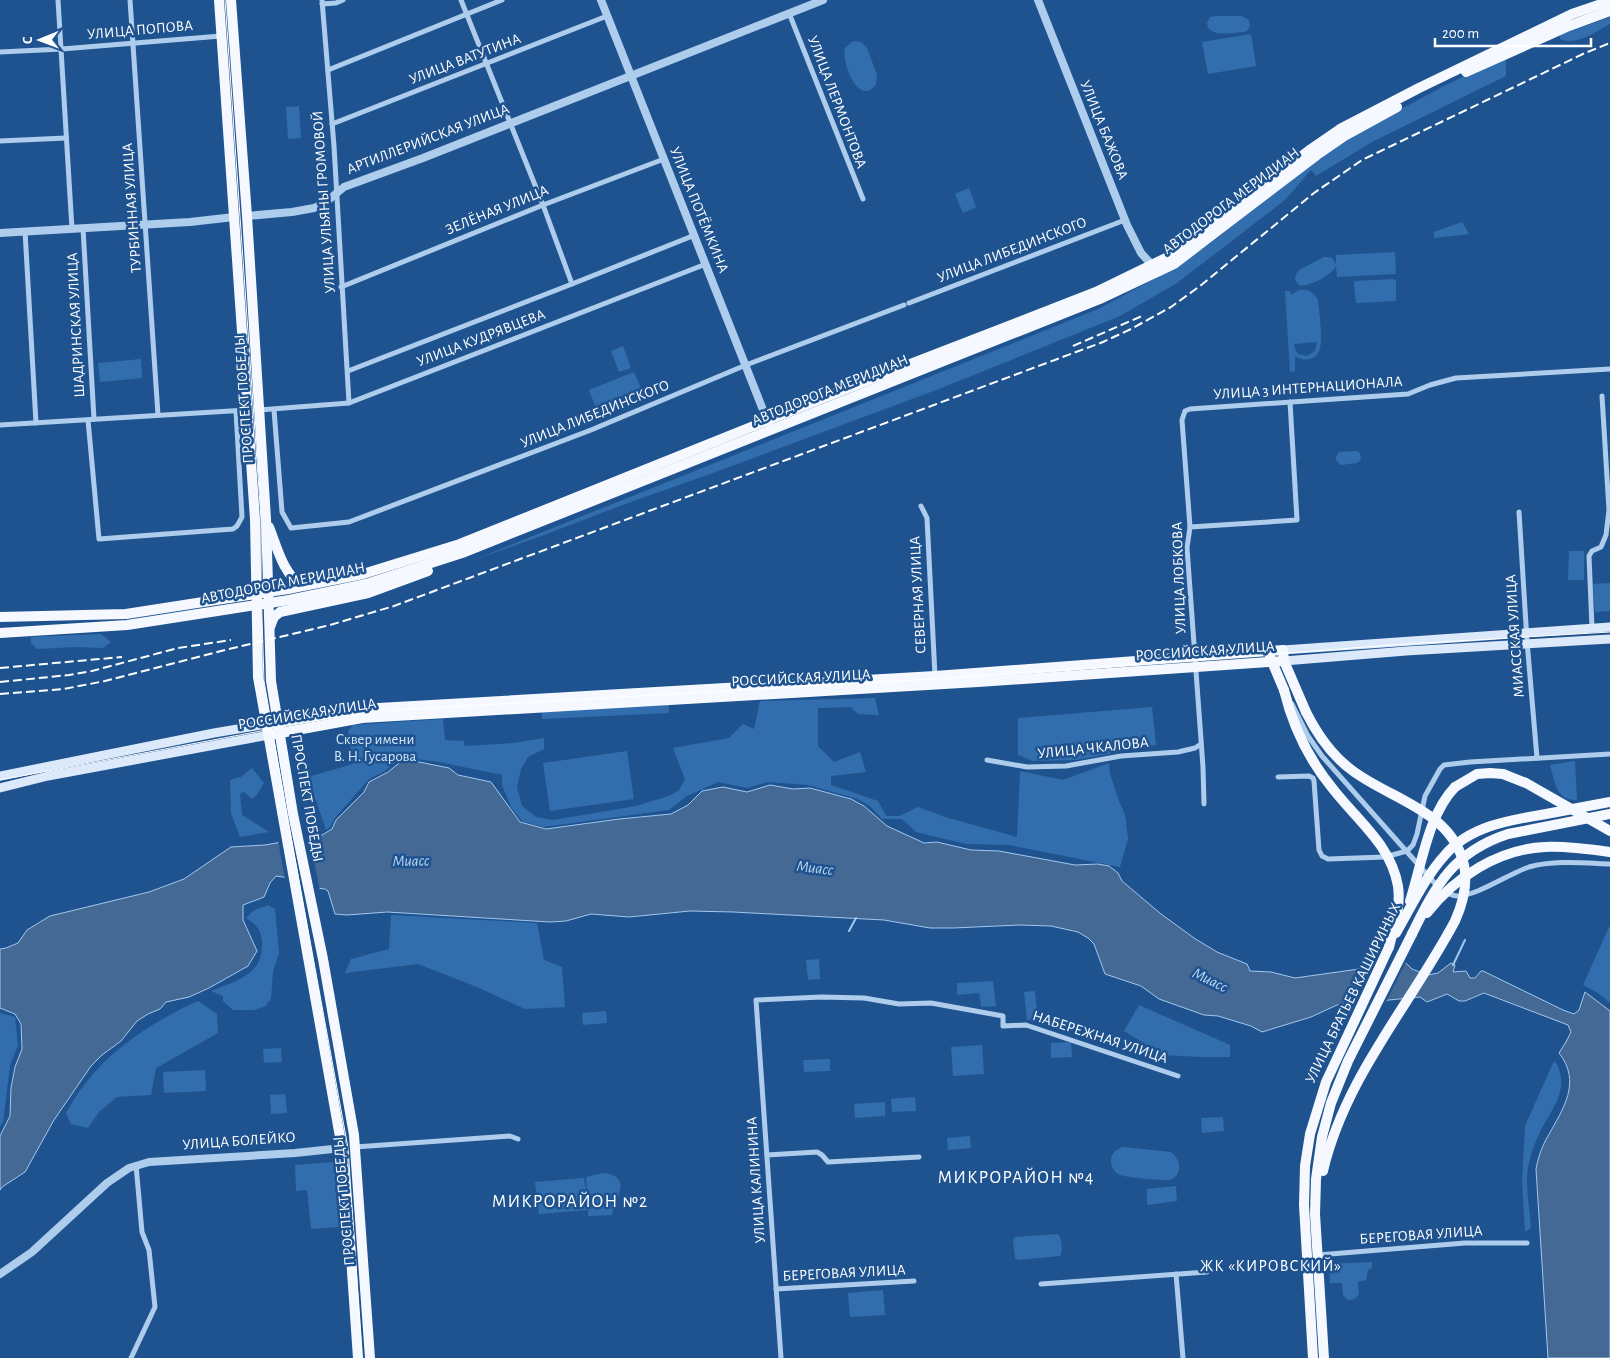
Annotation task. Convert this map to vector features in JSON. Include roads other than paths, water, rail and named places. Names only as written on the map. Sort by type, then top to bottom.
[{"type":"main road","name":"ПРОСПЕКТ ПОБЕДЫ","points":[[220,0],[255,519],[257,669],[268,729],[323,959],[348,1097],[355,1147],[370,1358]]},
{"type":"main road","name":"ПРОСПЕКТ ПОБЕДЫ","points":[[231,0],[266,518],[271,681],[279,728],[288,815],[308,962],[342,1148],[358,1358]]},
{"type":"main road","name":"АВТОДОРОГА МЕРИДИАН","points":[[0,633],[128,625],[289,600],[366,584],[462,553],[1096,292],[1153,266],[1192,240],[1340,129],[1419,88],[1564,18],[1610,1]]},
{"type":"main road","name":"АВТОДОРОГА МЕРИДИАН","points":[[0,617],[126,614],[288,589],[363,574],[460,544],[1102,298],[1157,273],[1191,253],[1317,155],[1346,135],[1438,85],[1569,26],[1610,10]]},
{"type":"main road","name":"АРТИЛЛЕРИЙСКАЯ УЛИЦА","points":[[234,217],[247,216]]},
{"type":"main road","points":[[266,518],[279,553],[293,579],[302,586]]},
{"type":"main road","points":[[269,628],[274,617],[280,612],[368,593],[446,564],[462,553]]},
{"type":"main road","name":"РОССИЙСКАЯ УЛИЦА","points":[[0,776],[214,733],[279,728],[362,714],[985,677],[1283,655],[1406,641],[1610,627]]},
{"type":"main road","name":"РОССИЙСКАЯ УЛИЦА","points":[[1283,655],[1406,651],[1610,638]]},
{"type":"main road","points":[[1406,641],[1406,651]]},
{"type":"main road","points":[[1283,655],[1306,712],[1315,730],[1326,745],[1351,770],[1426,813],[1445,828],[1453,838],[1461,855],[1465,879],[1464,897],[1455,921],[1351,1092],[1320,1169],[1315,1200],[1324,1358]]},
{"type":"main road","points":[[1271,656],[1298,732],[1312,760],[1333,790],[1373,834],[1390,861],[1396,877],[1398,898],[1396,918],[1389,946]]},
{"type":"main road","name":"РОССИЙСКАЯ УЛИЦА","points":[[0,788],[48,776],[216,744],[268,729]]},
{"type":"main road","points":[[214,733],[216,744]]},
{"type":"main road","points":[[1402,924],[1436,818],[1445,798],[1455,787],[1477,774],[1503,774],[1526,783],[1610,830]]},
{"type":"main road","name":"УЛИЦА БРАТЬЕВ КАШИРИНЫХ","points":[[1313,1358],[1304,1205],[1305,1166],[1314,1116],[1326,1082],[1389,946],[1435,866],[1456,844],[1481,830],[1505,822],[1610,802]]},
{"type":"main road","name":"УЛИЦА БРАТЬЕВ КАШИРИНЫХ","points":[[1320,1169],[1326,1120],[1337,1086],[1358,1039],[1434,892],[1445,875],[1475,848],[1508,834],[1610,814]]},
{"type":"main road","points":[[1412,934],[1432,906],[1447,892],[1477,869],[1494,860],[1514,852],[1544,847],[1610,852]]},
{"type":"main road","name":"УЛИЦА БОЛЕЙКО","points":[[342,1148],[355,1147]]},
{"type":"street","points":[[58,0],[72,229]]},
{"type":"street","name":"ТУРБИННАЯ УЛИЦА","points":[[130,0],[158,415]]},
{"type":"street","points":[[322,2],[336,3],[343,0]]},
{"type":"street","points":[[461,0],[511,123],[572,284]]},
{"type":"street","points":[[328,70],[502,0]]},
{"type":"street","name":"УЛИЦА ПОТЁМКИНА","points":[[601,0],[769,425]]},
{"type":"street","name":"АРТИЛЛЕРИЙСКАЯ УЛИЦА","points":[[247,216],[306,210],[326,202],[344,187],[823,0]]},
{"type":"street","name":"УЛИЦА БАЖОВА","points":[[1038,0],[1125,220],[1141,253],[1153,266]]},
{"type":"street","name":"УЛИЦА УЛЬЯНЫ ГРОМОВОЙ","points":[[322,2],[332,124],[349,403]]},
{"type":"street","name":"УЛИЦА ЛЕРМОНТОВА","points":[[789,13],[863,199]]},
{"type":"street","name":"УЛИЦА ВАТУТИНА","points":[[332,124],[607,16]]},
{"type":"street","name":"УЛИЦА ПОПОВА","points":[[0,52],[222,36]]},
{"type":"street","points":[[0,141],[66,138]]},
{"type":"street","name":"ЗЕЛЁНАЯ УЛИЦА","points":[[341,287],[543,205],[664,159]]},
{"type":"street","name":"АРТИЛЛЕРИЙСКАЯ УЛИЦА","points":[[0,233],[234,217]]},
{"type":"street","name":"УЛИЦА ЛИБЕДИНСКОГО","points":[[274,410],[282,512],[291,528],[349,522],[591,430],[746,365],[1125,220]]},
{"type":"street","name":"ШАДРИНСКАЯ УЛИЦА","points":[[83,228],[91,420],[99,540],[233,529],[237,526],[242,517],[236,411]]},
{"type":"street","points":[[25,231],[36,423]]},
{"type":"street","name":"УЛИЦА КУДРЯВЦЕВА","points":[[348,371],[694,235]]},
{"type":"street","name":"УЛИЦА КУДРЯВЦЕВА","points":[[259,410],[349,403],[706,264]]},
{"type":"street","name":"УЛИЦА 3 ИНТЕРНАЦИОНАЛА","points":[[1185,411],[1190,409],[1408,394],[1430,385],[1456,378],[1610,369]]},
{"type":"street","points":[[1592,628],[1589,556],[1592,551],[1601,547],[1606,535],[1610,510],[1602,396]]},
{"type":"street","points":[[1190,527],[1297,520],[1290,402]]},
{"type":"street","points":[[0,425],[247,410]]},
{"type":"street","name":"УЛИЦА ЛОБКОВА","points":[[1185,411],[1182,420],[1190,527],[1187,548],[1204,768],[1204,804]]},
{"type":"street","name":"СЕВЕРНАЯ УЛИЦА","points":[[920,506],[926,518],[935,680]]},
{"type":"street","name":"МИАССКАЯ УЛИЦА","points":[[1519,512],[1527,643],[1537,758]]},
{"type":"street","points":[[1284,690],[1316,747],[1337,774],[1407,851],[1433,883],[1443,891],[1454,896],[1474,892],[1516,872],[1534,866],[1558,863],[1610,864]]},
{"type":"street","name":"УЛИЦА ЧКАЛОВА","points":[[987,760],[1027,767],[1066,766],[1121,756],[1178,752],[1195,748],[1201,744]]},
{"type":"street","points":[[1278,777],[1310,776],[1314,782],[1319,850],[1322,856],[1328,859],[1385,857],[1407,851],[1414,845],[1425,796],[1444,765],[1610,754]]},
{"type":"street","name":"НАБЕРЕЖНАЯ УЛИЦА","points":[[756,1000],[846,997],[899,1004],[937,1004],[1003,1016],[1003,1026],[1026,1025],[1178,1076]]},
{"type":"street","name":"УЛИЦА КАЛИНИНА","points":[[756,1000],[781,1358]]},
{"type":"street","name":"УЛИЦА БОЛЕЙКО","points":[[355,1147],[510,1136],[518,1139]]},
{"type":"street","name":"УЛИЦА БОЛЕЙКО","points":[[0,1274],[32,1252],[107,1183],[136,1165],[161,1161],[295,1153],[342,1148]]},
{"type":"street","points":[[767,1155],[817,1152],[828,1162],[919,1157]]},
{"type":"street","points":[[131,1358],[155,1307],[149,1250],[142,1232],[136,1165]]},
{"type":"street","name":"БЕРЕГОВАЯ УЛИЦА","points":[[1317,1255],[1465,1243],[1526,1243]]},
{"type":"street","points":[[1041,1284],[1207,1272]]},
{"type":"street","points":[[1176,1274],[1183,1358]]},
{"type":"street","name":"БЕРЕГОВАЯ УЛИЦА","points":[[776,1290],[914,1281]]},
{"type":"water","name":"Миасс","points":[[403,760],[449,768],[458,775],[491,782],[520,822],[546,829],[671,814],[688,805],[702,791],[723,787],[747,792],[770,785],[793,789],[810,788],[851,799],[864,806],[887,826],[924,843],[937,842],[971,850],[999,851],[1075,865],[1098,864],[1109,866],[1118,873],[1122,881],[1161,914],[1217,952],[1247,964],[1250,971],[1271,972],[1295,978],[1359,969],[1377,957],[1404,961],[1412,969],[1428,975],[1438,973],[1451,963],[1455,965],[1453,972],[1466,971],[1470,978],[1475,978],[1483,971],[1574,1014],[1579,1010],[1585,992],[1610,1011],[1610,1358],[1548,1358],[1536,1169],[1542,1148],[1568,1095],[1570,1085],[1569,1074],[1566,1064],[1559,1053],[1571,1032],[1568,1025],[1484,993],[1465,1001],[1459,1001],[1447,994],[1427,1002],[1420,997],[1337,1005],[1311,1017],[1262,1032],[1251,1026],[1218,1016],[1204,1015],[1159,999],[1141,986],[1105,974],[1094,944],[1088,938],[1078,932],[1051,926],[1020,925],[930,928],[884,920],[690,911],[629,917],[591,914],[566,921],[550,922],[387,912],[347,915],[335,914],[328,891],[325,889],[316,888],[290,878],[276,876],[270,883],[264,897],[243,905],[243,920],[257,951],[248,966],[189,997],[166,1002],[160,1009],[137,1021],[121,1041],[91,1066],[54,1120],[25,1172],[0,1190],[0,1136],[10,1116],[11,1088],[15,1067],[22,1049],[21,1024],[15,1014],[0,1008],[0,949],[18,943],[27,930],[50,916],[149,892],[184,879],[231,847],[265,845],[322,835],[332,829],[336,820],[364,792],[369,782],[388,772]]},
{"type":"waterway","points":[[849,931],[856,918]]},
{"type":"waterway","points":[[1453,965],[1465,940]]},
{"type":"tram line","points":[[225,0],[261,519],[264,681],[348,1148],[362,1358]]},
{"type":"tram line","points":[[0,780],[362,712],[951,678],[1406,644],[1610,632]]},
{"type":"railway","points":[[0,694],[64,689],[105,681],[330,625],[394,606],[1103,342],[1171,307],[1200,286],[1314,193],[1362,160],[1585,53],[1610,43]]},
{"type":"railway","points":[[1073,346],[1142,316]]},
{"type":"railway","points":[[0,682],[92,671],[178,648],[231,640]]},
{"type":"railway","points":[[0,668],[122,657]]},
{"type":"district","name":"МИКРОРАЙОН №4","points":[[1016,1178]]},
{"type":"district","name":"МИКРОРАЙОН №2","points":[[570,1202]]},
{"type":"district","name":"ЖК «КИРОВСКИЙ»","points":[[1271,1266]]},
{"type":"park label","name":"Сквер имени В. Н. Гусарова","points":[[375,748]]}]
